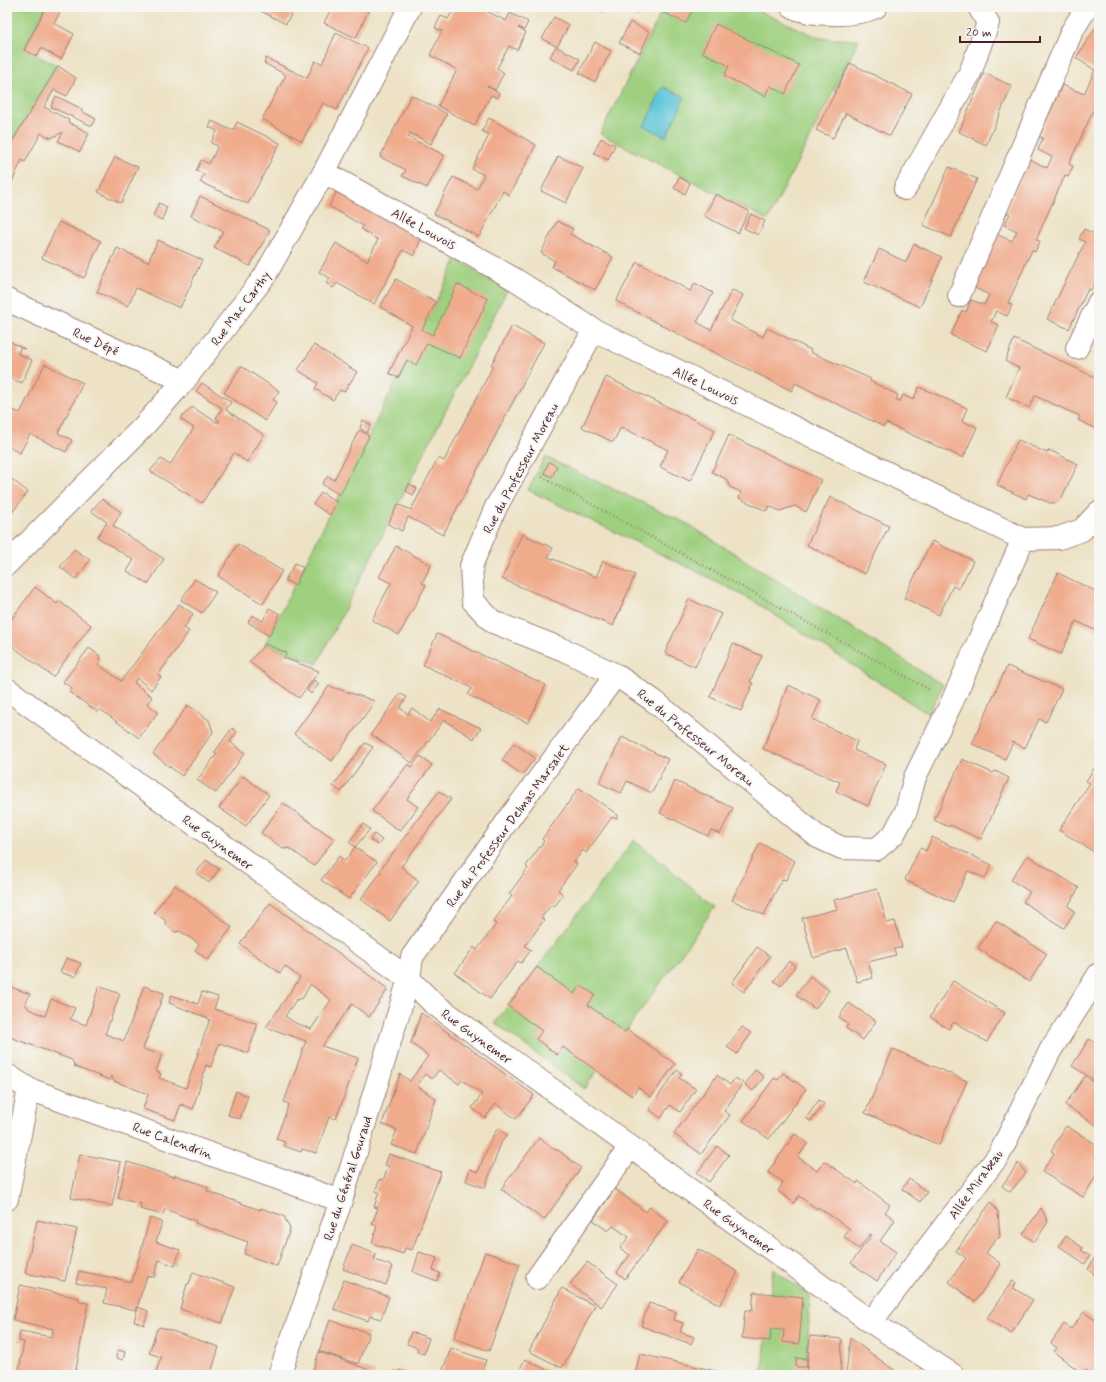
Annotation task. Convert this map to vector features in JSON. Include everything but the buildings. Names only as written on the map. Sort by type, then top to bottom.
[{"type":"street","name":"Rue Mac Carthy","points":[[7,564],[142,428],[184,382],[264,277],[324,172],[410,7]]},
{"type":"street","points":[[792,7],[799,10],[838,14],[868,11],[876,7]]},
{"type":"street","points":[[905,189],[970,73],[988,23],[979,7]]},
{"type":"street","points":[[959,296],[1072,30],[1087,7]]},
{"type":"street","name":"Allée Louvois","points":[[324,172],[516,280],[594,330],[1022,539],[1059,538],[1082,530],[1099,512]]},
{"type":"street","name":"Rue Dépé","points":[[7,300],[184,382]]},
{"type":"street","points":[[1077,348],[1099,302]]},
{"type":"street","name":"Rue du Professeur Moreau","points":[[594,330],[496,507],[471,566],[473,601],[493,622],[564,650],[616,675],[654,701],[818,837],[842,848],[877,850],[894,834],[906,812],[915,777],[952,702],[1022,539]]},
{"type":"street","name":"Rue du Professeur Delmas Marsalet","points":[[409,979],[412,957],[511,816],[616,675]]},
{"type":"street","name":"Rue Guynemer","points":[[7,690],[409,979],[433,1003],[871,1322],[953,1375]]},
{"type":"street","name":"Allée Mirabeau","points":[[871,1322],[999,1155],[1050,1051],[1099,974]]},
{"type":"street","name":"Rue du Général Gouraud","points":[[279,1375],[341,1201],[409,979]]},
{"type":"street","name":"Rue Calendrin","points":[[7,1075],[29,1089],[341,1201]]},
{"type":"street","points":[[7,1199],[29,1089]]},
{"type":"street","points":[[537,1278],[630,1147]]},
{"type":"path","points":[[520,465],[952,702]]},
{"type":"green space","points":[[7,7],[46,7],[24,49],[58,66],[7,150]]},
{"type":"green space","points":[[664,7],[750,7],[819,38],[859,40],[768,220],[600,134]]},
{"type":"green space","points":[[457,259],[507,290],[317,664],[265,644]]},
{"type":"green space","points":[[545,457],[686,523],[943,685],[928,714],[755,602],[712,579],[528,490]]},
{"type":"green space","points":[[634,840],[715,907],[584,1089],[495,1023]]},
{"type":"green space","points":[[773,1269],[810,1296],[806,1375],[762,1375]]},
{"type":"water","points":[[663,87],[685,97],[666,137],[644,126]]}]
